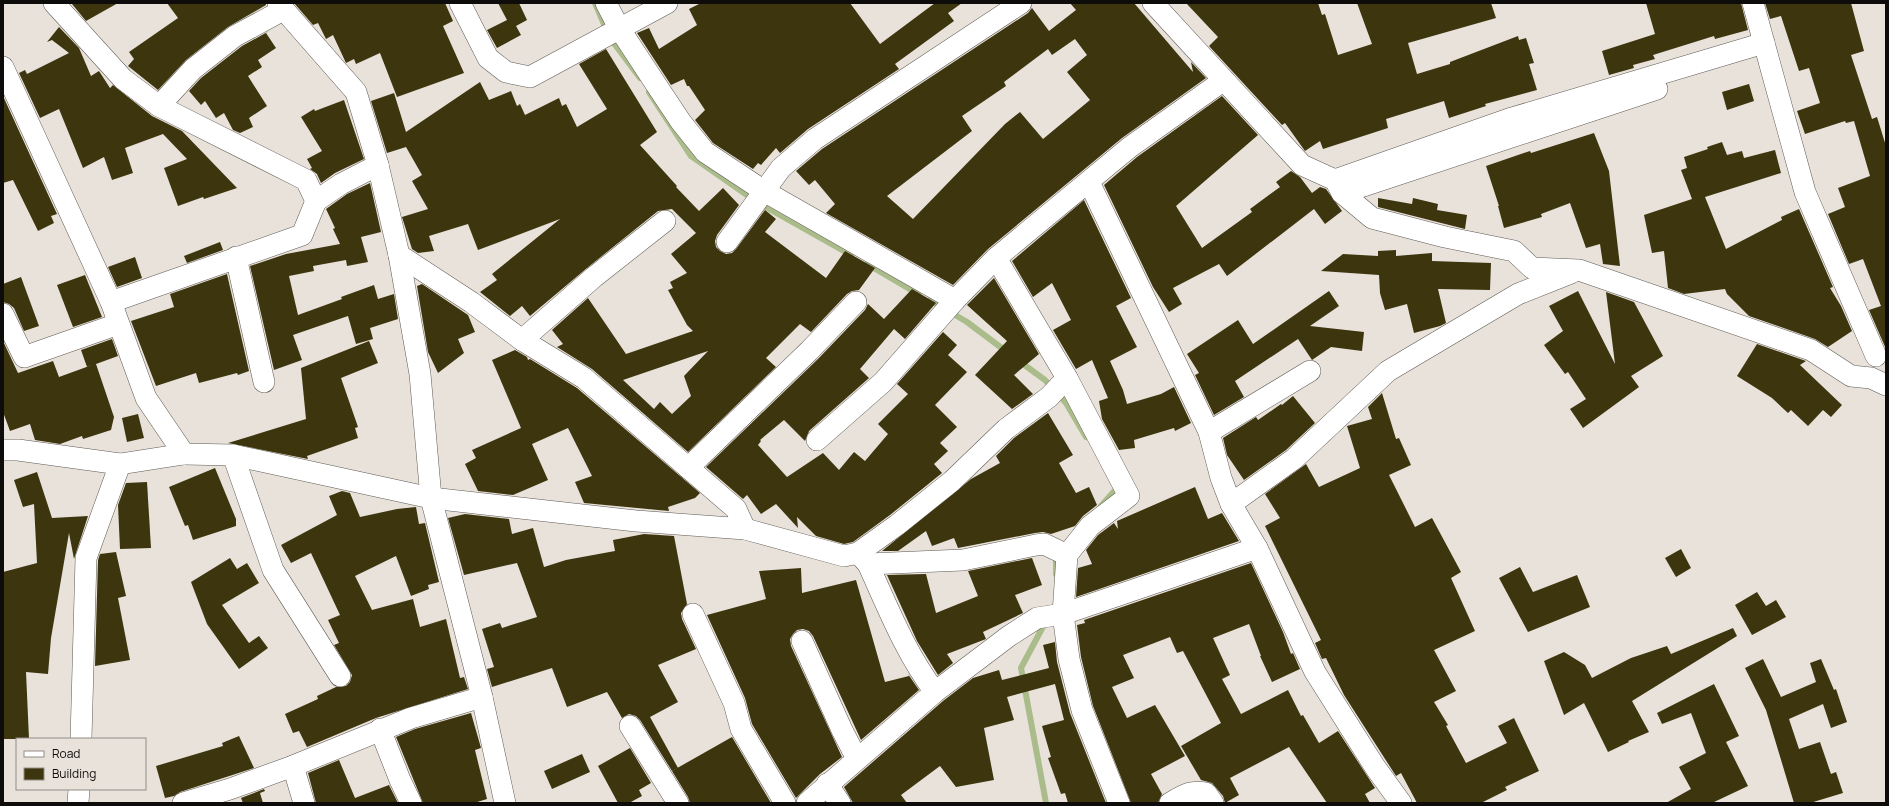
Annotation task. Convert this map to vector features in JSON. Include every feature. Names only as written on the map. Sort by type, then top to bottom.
[{"type":"street","points":[[54,3],[123,79],[158,106],[306,180],[316,201]]},
{"type":"street","points":[[460,3],[488,58],[506,72],[530,77],[667,3]]},
{"type":"street","points":[[606,3],[620,28],[681,122],[705,152],[764,191],[949,307]]},
{"type":"street","points":[[727,242],[781,168],[815,140],[1021,3]]},
{"type":"street","points":[[1153,3],[1302,165],[1339,186],[1372,218],[1445,237],[1514,251],[1532,268],[1579,270],[1811,350],[1851,376],[1871,378],[1883,383]]},
{"type":"street","points":[[1753,3],[1805,192],[1881,354],[1870,366],[1883,383]]},
{"type":"street","points":[[158,106],[193,69],[235,36],[280,6],[356,92],[378,165],[399,255],[420,374],[431,498],[482,696],[503,802]]},
{"type":"street","points":[[1339,186],[1766,48]]},
{"type":"street","points":[[3,67],[111,302],[146,398],[184,454]]},
{"type":"street","points":[[817,440],[883,382],[949,307],[996,258],[1130,147],[1224,80]]},
{"type":"street","points":[[111,302],[302,235],[316,201],[341,184],[378,165]]},
{"type":"street","points":[[1089,182],[1209,432],[1221,478],[1231,504],[1257,548],[1315,672],[1375,767],[1401,803]]},
{"type":"street","points":[[522,340],[594,277],[665,221]]},
{"type":"street","points":[[399,255],[471,302],[522,340],[584,378],[736,509],[745,528]]},
{"type":"street","points":[[236,257],[264,382]]},
{"type":"street","points":[[996,258],[1059,386],[1129,496],[1090,526],[1067,555],[1063,614],[1069,659],[1082,710],[1119,803]]},
{"type":"street","points":[[1231,504],[1294,459],[1388,371],[1518,294],[1579,270]]},
{"type":"street","points":[[688,468],[809,351],[856,302]]},
{"type":"street","points":[[3,314],[24,357],[118,324]]},
{"type":"street","points":[[1209,432],[1310,371]]},
{"type":"street","points":[[863,559],[897,525],[952,481],[1006,429],[1059,386]]},
{"type":"street","points":[[3,450],[18,450],[120,464],[184,454],[233,455],[431,498],[614,518],[745,528],[844,556],[863,559],[963,560],[1044,544],[1067,555]]},
{"type":"street","points":[[233,455],[273,570],[340,676]]},
{"type":"street","points":[[81,738],[86,558],[120,464]]},
{"type":"street","points":[[807,803],[827,784],[935,692],[1009,636],[1037,618],[1063,614],[1257,548]]},
{"type":"street","points":[[863,559],[917,666],[935,692]]},
{"type":"street","points":[[693,614],[734,703],[741,729],[785,803]]},
{"type":"street","points":[[802,641],[842,730],[857,759]]},
{"type":"street","points":[[183,803],[230,789],[293,766],[380,729],[482,696]]},
{"type":"street","points":[[630,726],[678,803]]},
{"type":"street","points":[[380,729],[400,780],[411,803]]},
{"type":"street","points":[[293,766],[304,803]]},
{"type":"street","points":[[827,784],[840,803]]},
{"type":"street","points":[[1170,803],[1196,791],[1206,793],[1213,803]]},
{"type":"building","points":[[118,3],[86,21],[72,4]]},
{"type":"building","points":[[167,3],[266,3],[266,5],[228,27],[186,60],[158,90],[128,66],[134,59],[129,52],[178,18]]},
{"type":"building","points":[[294,3],[445,3],[453,21],[443,26],[464,73],[397,97],[380,53],[356,64],[354,59],[346,63],[333,35],[326,39],[318,23],[313,25]]},
{"type":"building","points":[[498,3],[519,3],[527,20],[516,26],[521,35],[497,48],[487,30],[507,20]]},
{"type":"building","points":[[701,3],[850,3],[880,44],[935,3],[962,3],[948,13],[954,21],[895,64],[899,69],[808,129],[780,153],[776,148],[761,165],[758,163],[753,169],[713,143],[695,120],[705,110],[689,86],[687,86],[684,79],[671,85],[637,33],[649,28],[659,49],[697,25],[689,9]]},
{"type":"building","points":[[1070,3],[1134,3],[1193,72],[1191,62],[1206,78],[1122,138],[988,249],[953,285],[826,213],[835,204],[815,180],[809,185],[796,171],[822,149],[1028,13],[1032,8],[1049,31],[1076,10]],"holes":[[[1075,39],[1087,55],[1067,72],[1090,100],[1043,139],[1020,112],[1005,124],[913,219],[887,196],[972,131],[962,116],[1006,86],[1004,82],[1048,49],[1052,55]]]},
{"type":"building","points":[[1186,3],[1318,3],[1322,15],[1325,14],[1338,55],[1372,44],[1357,3],[1491,3],[1496,18],[1408,43],[1417,74],[1450,64],[1450,62],[1518,36],[1519,40],[1526,38],[1534,63],[1529,64],[1537,90],[1485,104],[1486,106],[1449,118],[1444,101],[1386,119],[1388,128],[1323,149],[1320,141],[1305,151],[1285,123],[1282,125],[1209,46],[1218,37]]},
{"type":"building","points":[[1646,3],[1741,3],[1748,30],[1715,39],[1714,36],[1653,55],[1655,59],[1633,65],[1634,68],[1609,75],[1602,51],[1655,34]]},
{"type":"building","points":[[1765,3],[1851,3],[1864,51],[1851,55],[1872,119],[1877,117],[1886,146],[1886,349],[1869,310],[1881,306],[1863,259],[1849,264],[1828,214],[1845,207],[1838,188],[1870,176],[1854,121],[1846,123],[1845,121],[1805,134],[1797,111],[1820,103],[1809,68],[1799,71],[1781,16],[1770,19]]},
{"type":"building","points":[[59,27],[79,48],[91,76],[99,71],[110,88],[113,85],[152,116],[182,131],[237,188],[204,199],[203,197],[178,206],[164,168],[187,159],[163,134],[125,148],[133,173],[112,180],[104,157],[83,168],[59,109],[40,118],[19,73],[25,70],[27,74],[69,53],[52,40],[47,42]]},
{"type":"building","points":[[271,30],[266,33],[276,48],[258,60],[262,67],[248,76],[267,106],[249,118],[253,127],[240,133],[233,130],[224,113],[216,118],[205,101],[201,105],[189,91],[201,78],[242,46]]},
{"type":"building","points":[[606,49],[657,132],[640,145],[699,211],[723,188],[739,205],[717,235],[715,241],[716,247],[720,251],[726,254],[732,253],[765,210],[776,219],[765,232],[826,278],[845,251],[875,268],[859,290],[852,291],[847,294],[811,332],[800,324],[766,358],[776,367],[688,452],[592,369],[557,347],[563,344],[552,330],[588,298],[626,354],[693,331],[687,325],[668,290],[673,288],[670,282],[687,273],[671,254],[696,233],[672,209],[658,211],[530,316],[522,306],[510,316],[480,292],[497,280],[492,274],[560,219],[478,250],[468,224],[429,236],[434,251],[418,253],[412,249],[402,217],[428,209],[412,181],[422,175],[406,147],[387,153],[371,101],[394,93],[406,132],[480,82],[489,100],[511,91],[517,106],[520,104],[525,115],[559,98],[562,106],[566,104],[577,127],[607,109],[579,64]],"holes":[[[708,351],[684,376],[691,396],[672,414],[660,402],[654,409],[623,380]]]},
{"type":"building","points":[[1749,84],[1754,101],[1727,110],[1722,92]]},
{"type":"building","points":[[3,96],[57,214],[51,216],[54,223],[38,231],[13,180],[3,183]]},
{"type":"building","points":[[1222,96],[1258,135],[1176,206],[1202,248],[1252,212],[1250,209],[1280,187],[1276,182],[1291,171],[1300,177],[1312,193],[1320,187],[1326,189],[1342,211],[1325,224],[1314,209],[1227,276],[1219,264],[1173,288],[1182,304],[1169,312],[1153,287],[1104,185],[1137,157]]},
{"type":"building","points":[[344,100],[364,159],[335,173],[321,183],[317,174],[310,169],[312,168],[307,159],[322,151],[301,117],[314,109],[315,111]]},
{"type":"building","points":[[1594,133],[1609,171],[1620,266],[1603,264],[1600,244],[1586,248],[1570,203],[1541,214],[1542,217],[1504,228],[1499,206],[1486,166],[1530,151],[1531,153]]},
{"type":"building","points":[[1722,142],[1727,155],[1742,151],[1744,158],[1775,150],[1781,173],[1705,197],[1726,249],[1782,220],[1781,217],[1799,209],[1833,287],[1830,288],[1841,306],[1852,331],[1828,347],[1815,339],[1749,316],[1727,294],[1725,289],[1684,294],[1668,288],[1664,251],[1652,253],[1644,215],[1692,199],[1681,170],[1687,168],[1684,157],[1708,149],[1707,147]]},
{"type":"building","points":[[370,183],[381,232],[361,237],[368,262],[347,266],[346,260],[313,266],[314,271],[289,276],[298,315],[342,299],[341,297],[374,285],[378,299],[394,294],[398,319],[370,328],[373,339],[356,344],[348,316],[293,335],[302,360],[274,370],[250,266],[286,254],[340,244],[333,229],[335,228],[326,209],[347,194]]},
{"type":"building","points":[[1378,198],[1412,204],[1413,198],[1438,204],[1437,210],[1467,215],[1465,229],[1378,207]]},
{"type":"building","points":[[1084,200],[1131,298],[1116,306],[1137,347],[1110,361],[1123,390],[1127,404],[1161,394],[1174,387],[1191,423],[1175,431],[1174,428],[1134,440],[1135,448],[1119,450],[1102,419],[1099,401],[1108,398],[1092,360],[1076,369],[1053,330],[1071,320],[1052,283],[1033,297],[1012,261]]},
{"type":"building","points":[[220,242],[223,250],[187,263],[184,256]]},
{"type":"building","points":[[1396,250],[1396,256],[1432,253],[1432,261],[1491,263],[1490,290],[1438,289],[1446,323],[1414,333],[1407,304],[1385,310],[1380,293],[1379,275],[1321,271],[1343,254],[1378,256],[1378,251]]},
{"type":"building","points":[[135,257],[142,278],[117,287],[108,267]]},
{"type":"building","points":[[227,274],[249,371],[238,375],[237,373],[199,383],[196,373],[156,386],[131,321],[174,307],[170,294]]},
{"type":"building","points":[[85,275],[102,317],[73,327],[57,285]]},
{"type":"building","points":[[21,277],[39,326],[24,331],[14,308],[3,302],[3,284]]},
{"type":"building","points":[[994,278],[1039,354],[1014,375],[1033,394],[1012,409],[975,375],[1007,341],[967,305]]},
{"type":"building","points":[[422,284],[468,315],[475,332],[458,339],[464,353],[438,373],[428,352],[417,286]]},
{"type":"building","points":[[912,289],[936,303],[905,339],[894,329],[860,369],[869,378],[809,431],[805,441],[784,420],[760,440],[761,441],[758,445],[787,477],[823,453],[839,470],[854,452],[865,461],[888,434],[878,424],[908,394],[897,384],[943,332],[957,345],[948,355],[967,372],[935,405],[957,427],[940,443],[948,451],[934,464],[942,473],[890,515],[853,542],[844,544],[816,536],[797,517],[798,528],[776,504],[761,514],[747,495],[743,499],[706,467],[818,359],[865,310],[868,304],[884,319]]},
{"type":"building","points":[[1329,291],[1339,306],[1310,326],[1364,332],[1362,351],[1331,347],[1312,360],[1298,339],[1235,381],[1244,397],[1214,415],[1195,375],[1199,373],[1187,354],[1238,320],[1253,344]]},
{"type":"building","points":[[1578,291],[1615,364],[1606,292],[1634,302],[1663,356],[1631,376],[1639,387],[1583,428],[1570,409],[1586,399],[1568,372],[1565,374],[1544,345],[1563,331],[1549,306]]},
{"type":"building","points":[[112,339],[118,356],[96,364],[114,417],[111,430],[83,439],[82,436],[60,444],[35,440],[30,424],[10,431],[3,412],[3,341],[18,373],[53,361],[59,377],[87,367],[81,350]]},
{"type":"building","points":[[369,341],[378,363],[341,378],[358,427],[355,428],[358,438],[307,456],[308,459],[228,443],[306,419],[301,368]]},
{"type":"building","points":[[1757,344],[1806,361],[1800,365],[1842,405],[1831,417],[1823,410],[1808,426],[1791,410],[1788,413],[1772,398],[1737,376]]},
{"type":"building","points":[[515,350],[527,357],[528,360],[530,359],[577,388],[700,493],[695,498],[668,507],[669,511],[584,503],[575,482],[592,476],[568,428],[532,444],[548,480],[513,495],[478,491],[465,464],[476,458],[472,450],[521,428],[492,360]]},
{"type":"building","points":[[1382,393],[1396,439],[1399,438],[1411,465],[1389,475],[1415,527],[1432,518],[1461,572],[1451,578],[1475,631],[1434,650],[1456,691],[1434,702],[1448,725],[1446,726],[1466,763],[1507,743],[1498,726],[1514,718],[1539,771],[1505,787],[1507,790],[1481,803],[1417,803],[1401,773],[1396,776],[1344,695],[1326,658],[1322,659],[1315,643],[1321,640],[1265,526],[1280,518],[1265,494],[1306,464],[1319,487],[1360,468],[1347,426],[1372,419],[1368,407]]},
{"type":"building","points":[[1293,396],[1315,423],[1286,450],[1244,480],[1227,455],[1223,438],[1256,417],[1258,420],[1281,404],[1282,405]]},
{"type":"building","points":[[1048,413],[1073,455],[1059,463],[1076,493],[1089,487],[1097,505],[1083,516],[1075,526],[1051,534],[1043,532],[1035,533],[958,548],[954,538],[932,546],[926,531],[898,551],[882,551],[971,479],[1000,463],[996,456],[1014,438]]},
{"type":"building","points":[[138,414],[144,438],[127,442],[122,418]]},
{"type":"building","points":[[215,468],[236,519],[236,526],[193,540],[188,525],[185,526],[169,487]]},
{"type":"building","points":[[37,472],[52,518],[88,516],[74,559],[69,533],[51,638],[48,674],[26,672],[29,738],[3,739],[3,572],[37,563],[34,504],[23,507],[14,480]]},
{"type":"building","points":[[147,482],[151,548],[120,549],[118,505],[126,483]]},
{"type":"building","points":[[1195,487],[1208,519],[1222,513],[1239,541],[1076,597],[1078,568],[1092,564],[1086,550],[1098,535],[1114,523],[1118,529],[1117,521]]},
{"type":"building","points":[[342,491],[350,493],[360,517],[397,509],[416,507],[419,524],[425,523],[439,582],[428,585],[429,589],[411,596],[396,556],[355,576],[372,610],[413,599],[420,627],[446,619],[460,678],[464,677],[468,689],[376,718],[307,747],[299,731],[293,733],[285,714],[318,699],[317,696],[336,687],[346,686],[350,682],[352,675],[334,645],[339,643],[328,620],[340,615],[311,553],[291,563],[281,545],[337,515],[329,496]]},
{"type":"building","points":[[465,514],[509,519],[512,534],[533,528],[544,567],[566,560],[615,551],[613,540],[644,534],[674,536],[687,604],[681,613],[682,619],[696,649],[658,665],[678,702],[650,717],[678,768],[672,771],[636,716],[629,714],[622,718],[607,692],[567,707],[552,668],[492,687],[487,669],[494,667],[482,629],[500,623],[502,628],[537,617],[517,563],[464,575],[448,518]]},
{"type":"building","points":[[1681,549],[1691,568],[1676,577],[1665,558]]},
{"type":"building","points":[[116,552],[126,596],[118,598],[130,660],[95,666],[98,560],[100,554]]},
{"type":"building","points":[[230,558],[237,569],[247,563],[259,583],[222,605],[249,643],[259,636],[268,648],[239,669],[207,624],[191,582]]},
{"type":"building","points":[[1032,558],[1042,585],[1015,595],[1023,613],[983,632],[986,639],[947,654],[953,663],[938,675],[917,641],[887,575],[926,574],[936,613],[978,596],[968,571]]},
{"type":"building","points":[[1251,563],[1283,632],[1291,654],[1293,653],[1300,669],[1272,682],[1260,656],[1249,624],[1213,638],[1230,675],[1222,679],[1241,714],[1288,690],[1301,716],[1303,715],[1319,743],[1338,731],[1375,788],[1365,794],[1370,803],[1327,803],[1289,747],[1230,778],[1239,795],[1225,803],[1223,796],[1212,783],[1201,780],[1181,746],[1221,723],[1183,651],[1177,653],[1170,637],[1123,655],[1134,678],[1112,687],[1127,718],[1155,705],[1185,756],[1151,774],[1162,794],[1158,803],[1131,803],[1093,706],[1081,657],[1077,625],[1085,623],[1084,620]]},
{"type":"building","points":[[1520,567],[1533,592],[1577,575],[1590,607],[1528,632],[1499,578]]},
{"type":"building","points":[[801,568],[802,593],[856,580],[885,682],[909,676],[908,674],[919,690],[861,740],[813,636],[809,631],[803,629],[797,630],[790,639],[791,646],[842,757],[820,774],[796,798],[752,724],[745,698],[707,615],[766,599],[759,571]]},
{"type":"building","points":[[1757,592],[1766,606],[1776,600],[1786,617],[1752,635],[1735,605]]},
{"type":"building","points":[[1733,628],[1737,636],[1632,701],[1649,732],[1608,752],[1584,703],[1564,715],[1544,661],[1564,652],[1585,665],[1592,678],[1631,658],[1667,646],[1671,654]]},
{"type":"building","points":[[1055,642],[1057,662],[1070,713],[1106,803],[1068,803],[1065,793],[1061,794],[1048,758],[1051,757],[1042,726],[1064,720],[1055,684],[1007,697],[1014,720],[984,728],[994,780],[956,787],[940,766],[901,795],[907,803],[853,803],[844,787],[943,701],[973,678],[999,670],[1002,680],[1049,668],[1043,645]]},
{"type":"building","points":[[1763,659],[1781,697],[1816,682],[1810,663],[1821,659],[1834,690],[1836,689],[1847,722],[1831,728],[1823,704],[1789,719],[1799,749],[1820,742],[1831,774],[1836,772],[1843,793],[1810,803],[1794,803],[1766,710],[1745,668]]},
{"type":"building","points":[[1714,684],[1739,736],[1726,742],[1748,786],[1712,803],[1666,803],[1691,789],[1679,767],[1706,753],[1691,713],[1662,724],[1657,713]]},
{"type":"building","points":[[471,713],[481,748],[475,750],[487,799],[474,803],[423,803],[396,737],[415,729]]},
{"type":"building","points":[[239,736],[254,768],[165,798],[156,766],[223,746],[222,743]]},
{"type":"building","points":[[732,737],[771,803],[690,803],[672,771]]},
{"type":"building","points":[[630,748],[651,783],[639,790],[642,796],[629,803],[618,803],[598,766]]},
{"type":"building","points":[[582,754],[590,772],[552,789],[544,771]]},
{"type":"building","points":[[339,760],[355,798],[389,785],[398,803],[316,803],[308,773]]},
{"type":"building","points":[[264,789],[265,791],[260,793],[263,803],[243,803],[241,798]]},
{"type":"waterway","points":[[595,3],[610,38],[640,78]]},
{"type":"waterway","points":[[649,92],[691,156],[757,202],[851,255]]},
{"type":"waterway","points":[[867,264],[918,294]]},
{"type":"waterway","points":[[930,300],[967,322],[1007,352]]},
{"type":"waterway","points":[[1019,361],[1045,380],[1066,403],[1086,437]]},
{"type":"waterway","points":[[1101,506],[1117,488],[1116,486]]},
{"type":"waterway","points":[[1056,574],[1056,556],[1058,554]]},
{"type":"waterway","points":[[1046,621],[1021,668],[1046,803]]}]
